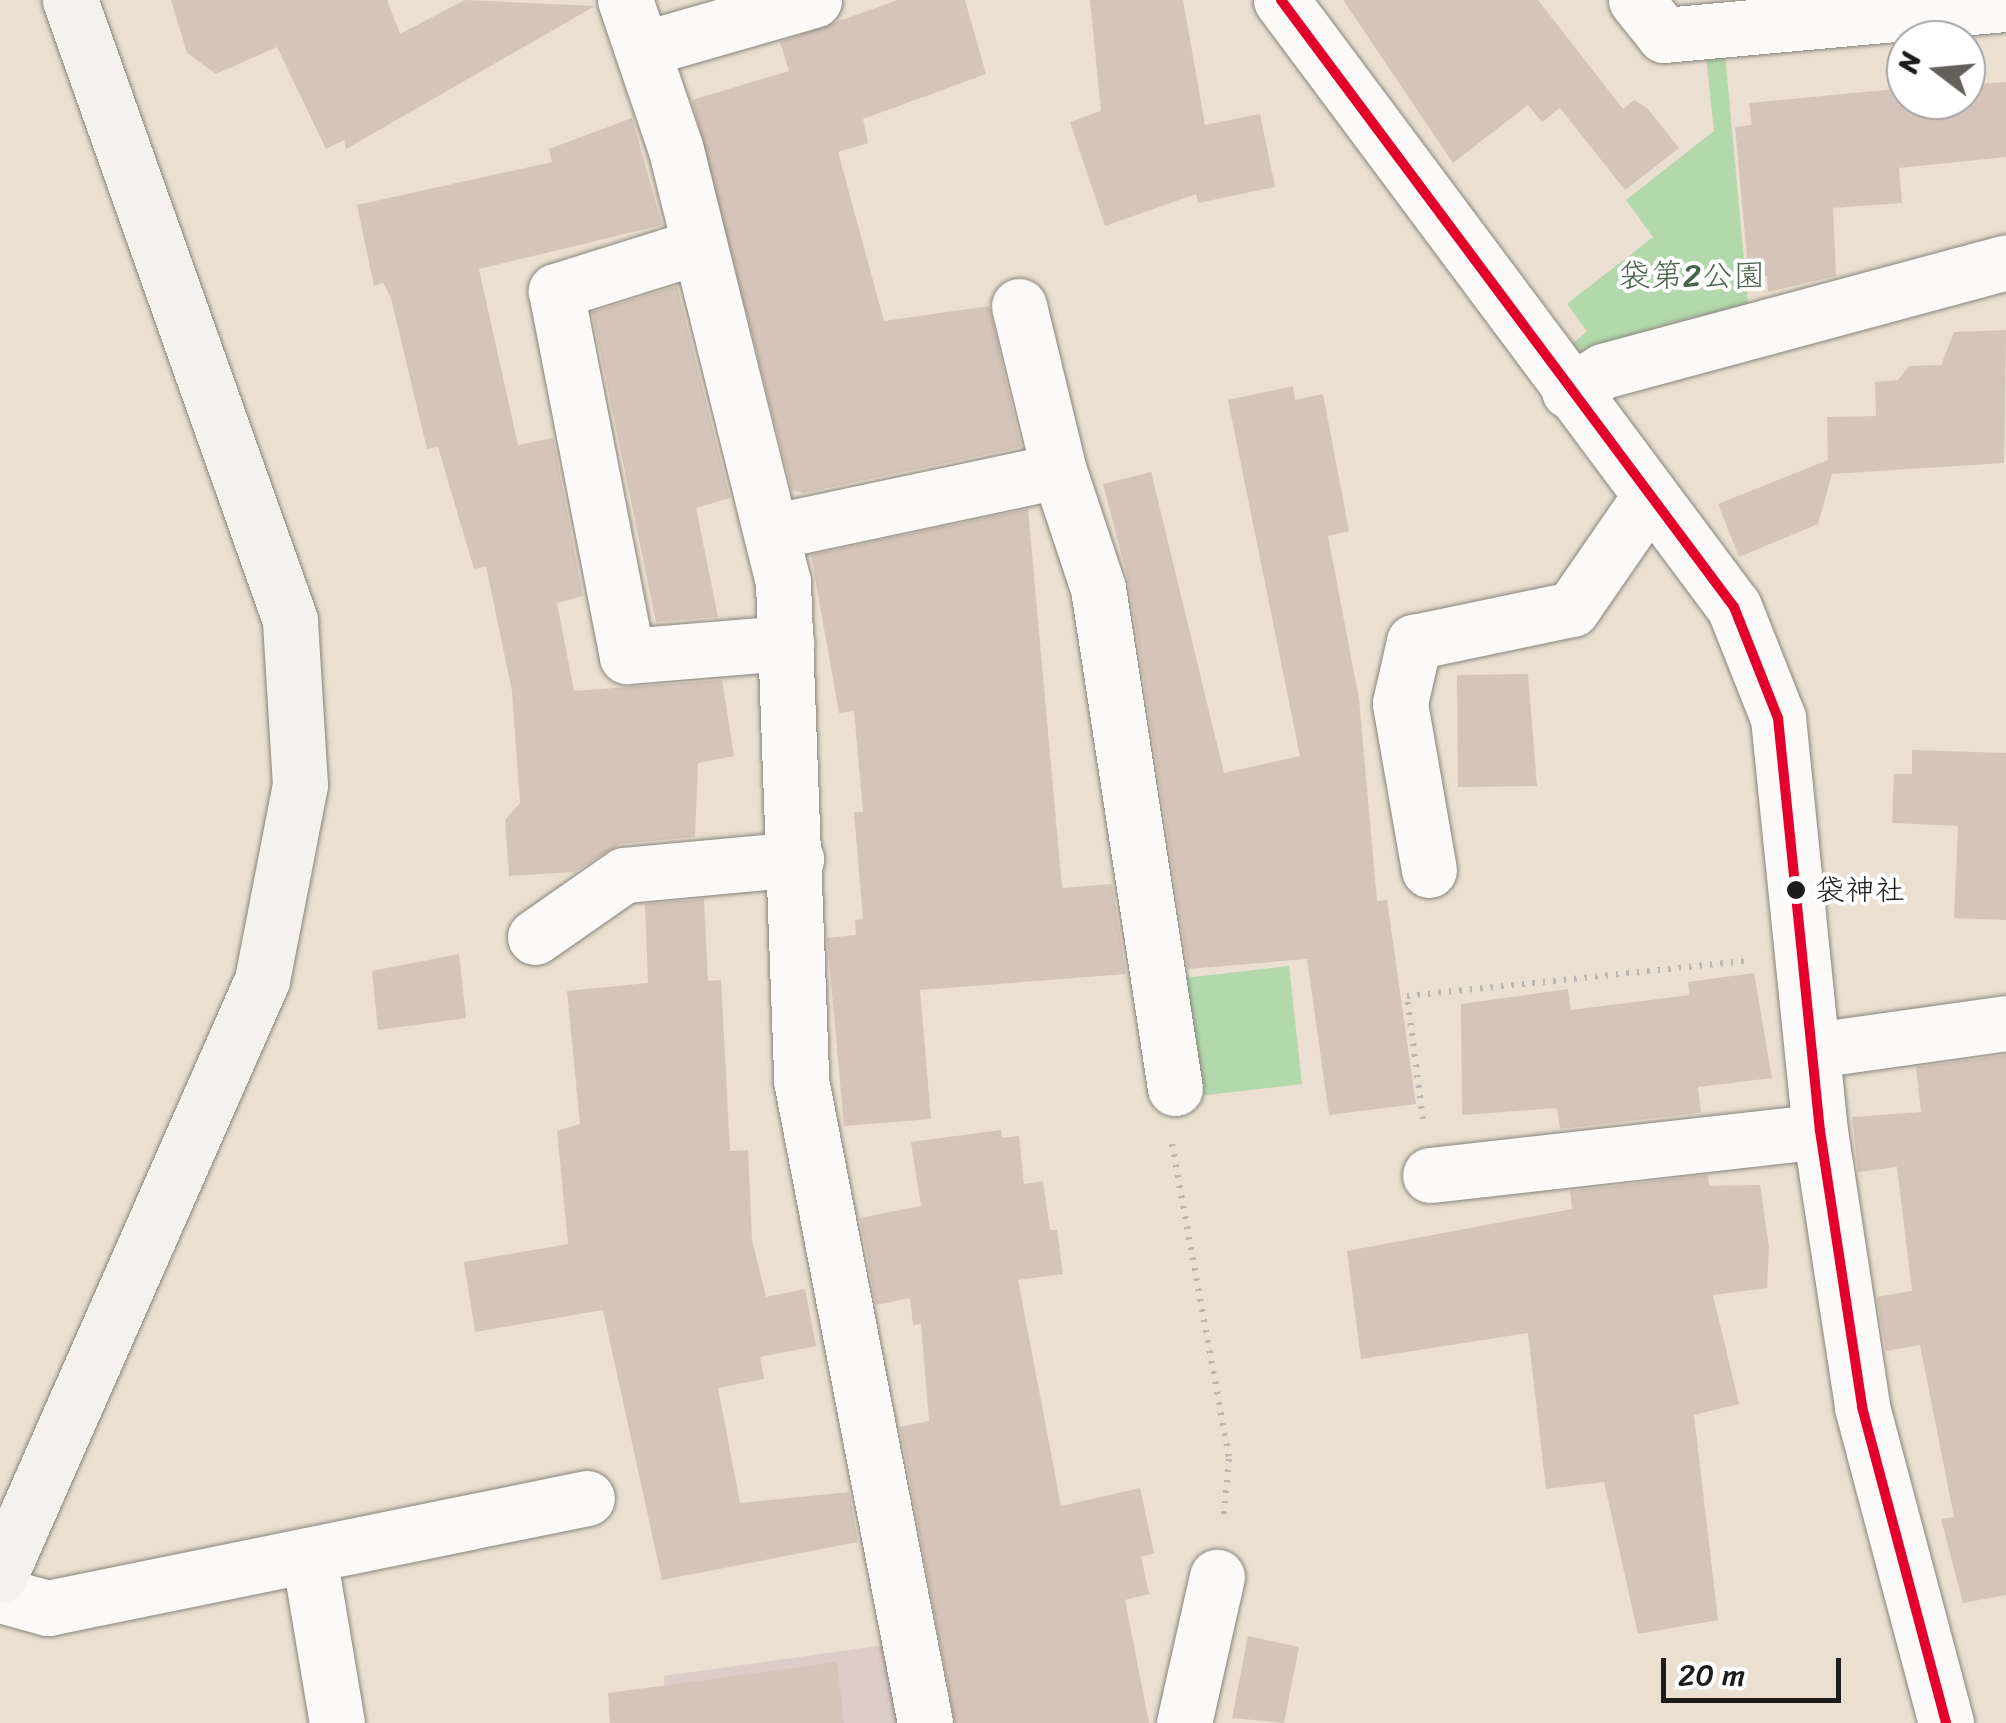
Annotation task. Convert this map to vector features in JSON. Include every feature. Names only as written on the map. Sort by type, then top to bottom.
[{"type":"street","points":[[0,1576],[262,980],[300,785],[290,620],[70,0]]},
{"type":"street","points":[[814,0],[634,25],[771,532],[786,643],[801,1080],[823,1228],[925,1723]]},
{"type":"street","points":[[1281,0],[1734,606],[1778,718],[1808,954],[1820,1131],[1862,1406],[1946,1723]]},
{"type":"street","points":[[1636,0],[1664,36],[1824,12],[2006,4]]},
{"type":"street","points":[[696,246],[556,292],[626,656],[786,643]]},
{"type":"street","points":[[1569,390],[1603,371],[2006,262]]},
{"type":"street","points":[[1019,306],[1059,471],[1098,588],[1174,1088]]},
{"type":"street","points":[[771,532],[1059,471]]},
{"type":"street","points":[[1429,870],[1400,703],[1414,642],[1572,609],[1650,496]]},
{"type":"street","points":[[534,938],[624,875],[796,859]]},
{"type":"street","points":[[1814,1050],[2006,1023]]},
{"type":"street","points":[[1430,1175],[1820,1131]]},
{"type":"street","points":[[0,1595],[48,1608],[587,1498]]},
{"type":"street","points":[[309,1556],[337,1723]]},
{"type":"street","points":[[1184,1723],[1217,1577]]},
{"type":"path","points":[[1430,1175],[1408,996],[1808,954]]},
{"type":"path","points":[[1174,1088],[1168,1124],[1229,1459],[1217,1577]]},
{"type":"shaded area","points":[[891,1644],[909,1723],[665,1723],[664,1676]]},
{"type":"green space","name":"袋第2公園","points":[[1725,54],[1749,315],[1603,357],[1569,347],[1587,331],[1567,304],[1653,237],[1626,200],[1714,131],[1706,56]]},
{"type":"green space","points":[[1289,966],[1302,1084],[1189,1097],[1176,979]]},
{"type":"building","points":[[171,0],[387,0],[400,34],[465,0],[595,6],[346,149],[344,140],[326,149],[277,47],[216,74],[187,53]]},
{"type":"building","points":[[898,0],[965,0],[986,74],[863,119],[868,143],[838,152],[884,321],[989,306],[1021,447],[804,493],[792,490],[692,100],[789,71],[780,42]]},
{"type":"building","points":[[1090,0],[1183,0],[1205,125],[1260,114],[1275,187],[1198,203],[1196,194],[1105,226],[1070,122],[1101,111]]},
{"type":"building","points":[[1343,0],[1538,0],[1623,109],[1634,100],[1647,108],[1679,148],[1625,190],[1560,108],[1542,122],[1528,105],[1453,163]]},
{"type":"building","points":[[2006,82],[2006,157],[1899,168],[1902,203],[1833,208],[1836,276],[1768,292],[1767,276],[1749,278],[1735,127],[1752,125],[1749,103],[1886,90],[1886,120],[1986,120],[1986,84]]},
{"type":"building","points":[[632,118],[662,225],[479,269],[518,445],[553,438],[583,596],[557,603],[574,691],[722,680],[734,756],[698,763],[695,837],[620,844],[574,872],[509,876],[505,820],[520,803],[512,691],[486,566],[474,569],[438,447],[427,449],[391,298],[383,283],[374,286],[357,205],[552,162],[549,149]]},
{"type":"building","points":[[677,286],[730,498],[696,508],[718,617],[656,622],[592,312]]},
{"type":"building","points":[[2006,330],[2004,463],[1832,474],[1818,524],[1739,557],[1718,504],[1828,460],[1827,417],[1876,416],[1875,382],[1898,380],[1909,366],[1941,365],[1954,332]]},
{"type":"building","points":[[1293,386],[1295,400],[1323,394],[1349,531],[1328,536],[1359,699],[1377,901],[1387,900],[1416,1104],[1329,1115],[1307,959],[1188,969],[1129,583],[1103,484],[1151,472],[1224,773],[1300,756],[1228,400]]},
{"type":"building","points":[[1028,509],[1062,888],[1112,884],[1126,974],[920,990],[931,1119],[844,1126],[827,938],[856,935],[855,920],[863,919],[854,812],[863,812],[854,711],[839,713],[811,555]]},
{"type":"building","points":[[1528,674],[1537,786],[1458,787],[1457,675]]},
{"type":"building","points":[[1912,750],[2006,753],[2006,920],[1954,918],[1958,826],[1892,823],[1894,774],[1912,774]]},
{"type":"building","points":[[704,899],[708,981],[721,980],[730,1151],[748,1150],[752,1240],[766,1297],[805,1289],[816,1346],[760,1357],[764,1379],[718,1388],[740,1503],[849,1492],[858,1542],[662,1580],[603,1310],[475,1332],[464,1262],[568,1244],[557,1131],[580,1124],[567,991],[648,983],[645,904]]},
{"type":"building","points":[[459,954],[466,1018],[378,1030],[372,971]]},
{"type":"building","points":[[1754,973],[1772,1078],[1698,1087],[1701,1113],[1560,1129],[1557,1108],[1462,1115],[1461,1004],[1568,989],[1571,1010],[1690,995],[1688,982]]},
{"type":"building","points":[[2006,1055],[2006,1595],[1963,1603],[1941,1519],[1954,1517],[1920,1345],[1886,1351],[1877,1297],[1912,1291],[1897,1167],[1858,1172],[1852,1117],[1921,1112],[1916,1067]]},
{"type":"building","points":[[1001,1130],[1002,1138],[1019,1136],[1024,1184],[1043,1181],[1050,1230],[1057,1230],[1063,1274],[1018,1280],[1061,1506],[1140,1488],[1154,1553],[1141,1557],[1149,1594],[1125,1600],[1149,1723],[955,1723],[900,1427],[929,1421],[921,1324],[913,1325],[910,1298],[876,1305],[860,1218],[921,1206],[911,1142]]},
{"type":"building","points":[[1708,1175],[1709,1186],[1760,1185],[1769,1247],[1767,1288],[1713,1295],[1739,1404],[1694,1415],[1718,1620],[1638,1634],[1604,1482],[1546,1489],[1528,1333],[1361,1359],[1347,1251],[1572,1209],[1570,1191]]},
{"type":"building","points":[[1248,1636],[1299,1647],[1284,1723],[1232,1718]]},
{"type":"building","points":[[837,1662],[844,1723],[610,1723],[608,1693]]},
{"type":"transit line","points":[[1281,0],[1734,607],[1778,718],[1820,1131],[1862,1407],[1946,1723]]},
{"type":"place","name":"袋神社","points":[[1796,890]]}]
